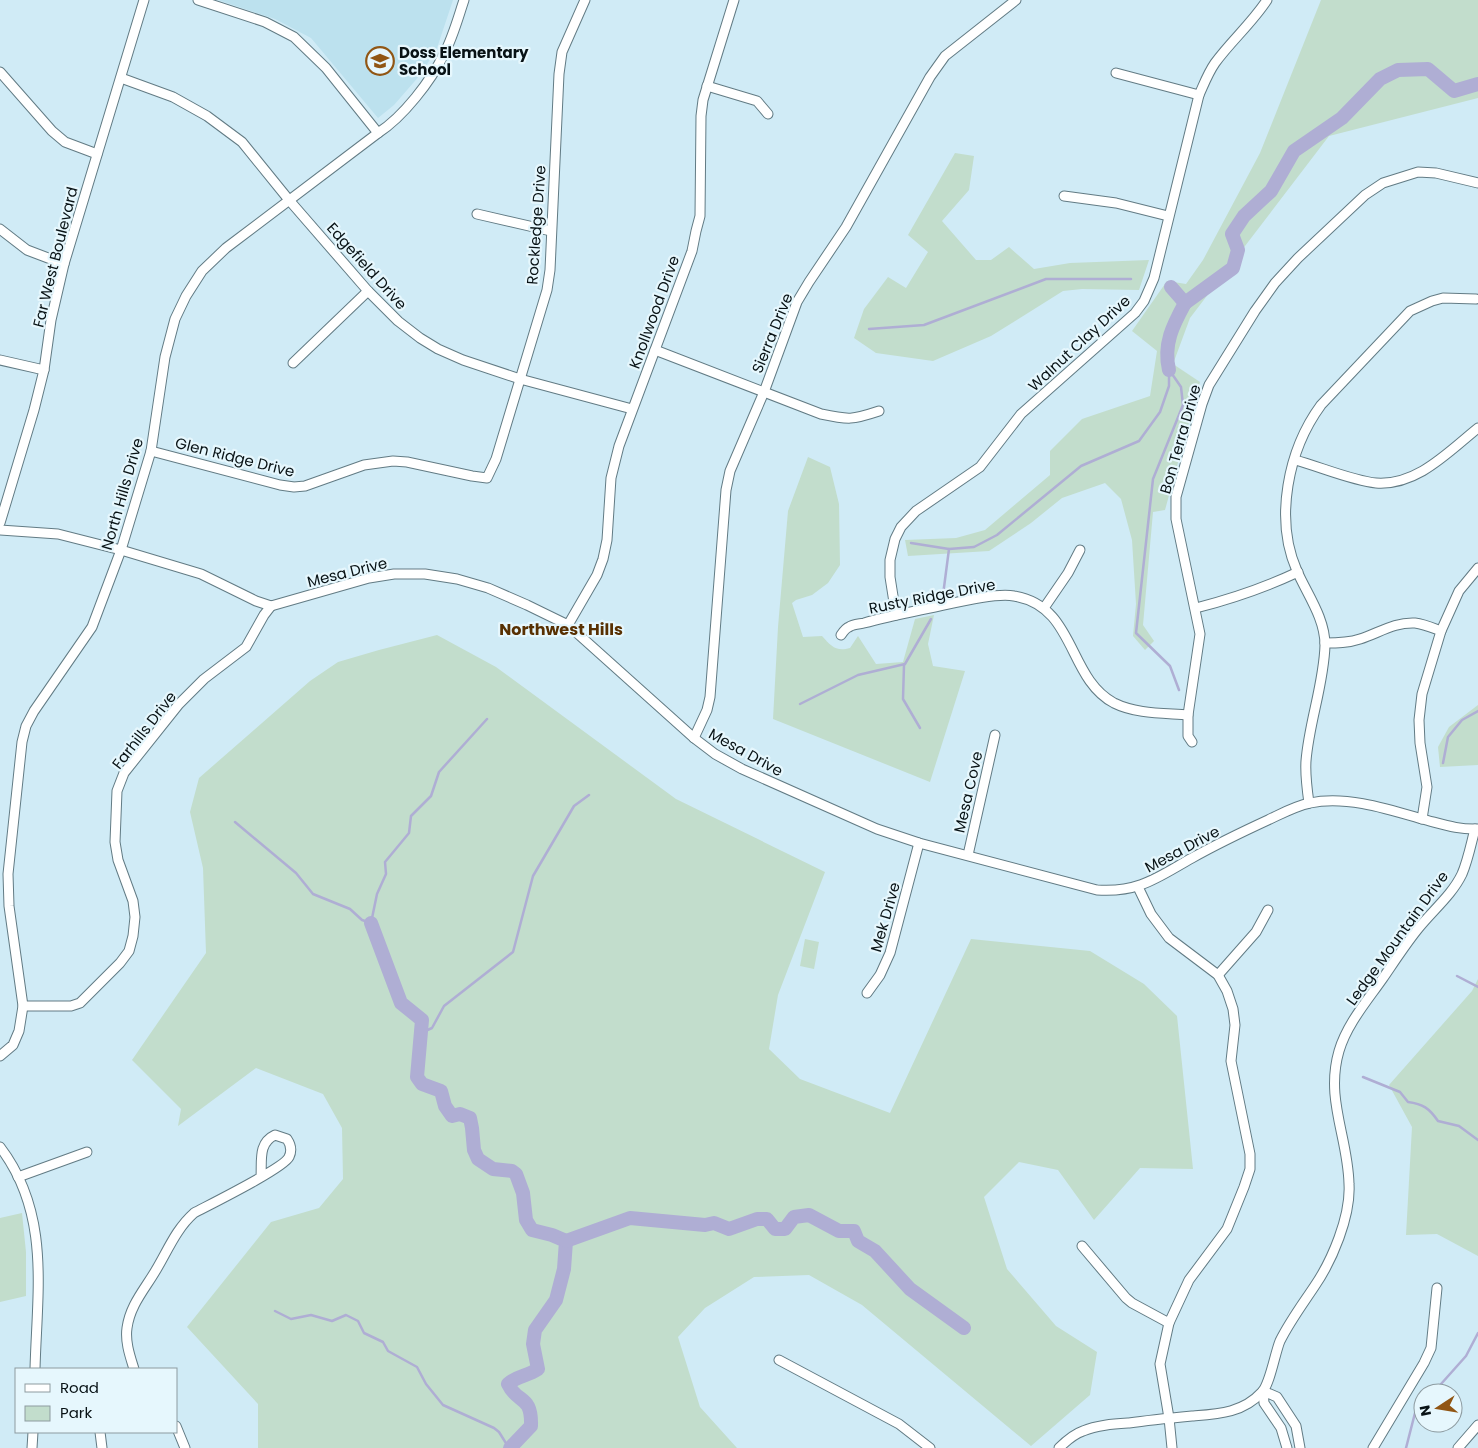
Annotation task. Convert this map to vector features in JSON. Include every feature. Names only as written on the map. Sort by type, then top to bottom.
[{"type":"street","name":"Far West Boulevard","points":[[0,523],[44,370],[51,320],[64,264],[144,0]]},
{"type":"street","points":[[198,0],[265,22],[294,37],[326,68],[378,133]]},
{"type":"street","name":"North Hills Drive","points":[[0,1056],[12,1045],[19,1031],[23,1006],[9,906],[8,874],[22,742],[26,726],[34,711],[92,627],[120,550],[151,451],[165,357],[174,319],[202,271],[226,248],[389,126],[420,92],[444,55],[464,0]]},
{"type":"street","name":"Rockledge Drive","points":[[487,478],[496,459],[547,290],[550,270],[556,112],[562,52],[585,0]]},
{"type":"street","name":"Knollwood Drive","points":[[568,625],[597,575],[603,559],[607,540],[611,478],[619,446],[692,251],[700,216],[701,116],[703,100],[734,0]]},
{"type":"street","name":"Sierra Drive","points":[[694,738],[707,710],[710,697],[726,490],[730,470],[764,392],[797,302],[846,227],[930,77],[945,56],[1016,0]]},
{"type":"street","name":"Walnut Clay Drive","points":[[896,615],[890,577],[890,560],[895,539],[901,527],[916,511],[980,467],[1021,414],[1135,313],[1144,301],[1154,278],[1199,95],[1207,75],[1267,0]]},
{"type":"street","points":[[0,72],[52,131],[65,142],[97,154]]},
{"type":"street","points":[[1116,73],[1199,95]]},
{"type":"street","name":"Edgefield Drive","points":[[121,78],[172,97],[207,116],[242,142],[289,200],[368,290],[398,321],[438,349],[462,360],[520,379],[632,409]]},
{"type":"street","points":[[707,86],[757,101],[768,114]]},
{"type":"street","name":"Bon Terra Drive","points":[[1192,742],[1188,736],[1188,715],[1200,634],[1176,519],[1176,497],[1209,385],[1255,311],[1275,283],[1298,258],[1365,195],[1383,183],[1418,172],[1478,183]]},
{"type":"street","points":[[1064,196],[1116,203],[1168,216]]},
{"type":"street","points":[[477,214],[551,231]]},
{"type":"street","points":[[0,229],[26,250],[64,264]]},
{"type":"street","points":[[293,363],[368,290]]},
{"type":"street","points":[[1309,803],[1306,782],[1306,760],[1324,661],[1325,643],[1322,624],[1291,557],[1287,539],[1285,522],[1286,494],[1295,460],[1313,414],[1320,404],[1410,311],[1443,298],[1476,299]]},
{"type":"street","points":[[655,350],[821,414],[845,419],[857,418],[879,411]]},
{"type":"street","points":[[0,360],[44,370]]},
{"type":"street","points":[[1295,460],[1374,483],[1401,481],[1425,470],[1478,428]]},
{"type":"street","name":"Glen Ridge Drive","points":[[151,451],[294,487],[305,486],[364,465],[393,461],[407,462],[487,478]]},
{"type":"street","points":[[0,530],[58,534],[120,550],[200,574],[256,601],[271,606]]},
{"type":"street","points":[[1044,608],[1068,574],[1080,550]]},
{"type":"street","points":[[1422,819],[1427,787],[1420,743],[1419,720],[1422,694],[1441,631],[1459,591],[1478,568]]},
{"type":"street","points":[[1196,608],[1253,591],[1298,572]]},
{"type":"street","name":"Mesa Drive","points":[[271,606],[369,578],[394,574],[425,574],[457,579],[488,588],[568,625],[694,738],[715,754],[750,773],[877,829],[919,843],[1097,890],[1112,891],[1138,887],[1155,880],[1193,857],[1246,830],[1309,803],[1348,801],[1452,828],[1477,829]]},
{"type":"street","name":"Rusty Ridge Drive","points":[[841,635],[849,626],[896,615],[989,597],[1012,595],[1026,599],[1044,608],[1060,626],[1089,680],[1099,693],[1114,703],[1130,709],[1188,715]]},
{"type":"street","name":"Farhills Drive","points":[[23,1006],[72,1006],[80,1003],[120,963],[129,951],[135,918],[133,902],[118,860],[115,842],[117,792],[124,773],[179,704],[204,679],[246,647],[271,606]]},
{"type":"street","points":[[1325,643],[1360,639],[1385,628],[1403,624],[1416,624],[1441,631]]},
{"type":"street","name":"Mesa Cove","points":[[968,855],[995,735]]},
{"type":"street","name":"Ledge Mountain Drive","points":[[1264,1391],[1279,1343],[1292,1318],[1316,1285],[1344,1223],[1350,1184],[1336,1110],[1334,1079],[1339,1051],[1346,1033],[1416,930],[1450,892],[1462,874],[1477,829]]},
{"type":"street","name":"Mek Drive","points":[[867,994],[880,975],[890,953],[919,843]]},
{"type":"street","points":[[1138,887],[1151,914],[1169,938],[1218,975],[1227,991],[1233,1009],[1235,1025],[1231,1061],[1250,1154],[1250,1169],[1227,1229],[1189,1280],[1169,1323],[1160,1364],[1170,1418],[1172,1448]]},
{"type":"street","points":[[1218,975],[1256,932],[1268,910]]},
{"type":"street","points":[[134,1368],[126,1330],[132,1306],[156,1270],[174,1236],[185,1220],[194,1213],[261,1177],[284,1164],[289,1159],[291,1151],[287,1139],[275,1135],[264,1144],[261,1177]]},
{"type":"street","points":[[0,1147],[9,1159],[27,1198],[37,1238],[35,1368]]},
{"type":"street","points":[[18,1177],[87,1152]]},
{"type":"street","points":[[1082,1246],[1126,1298],[1169,1323]]},
{"type":"street","points":[[1373,1448],[1431,1348],[1437,1288]]},
{"type":"street","points":[[779,1360],[899,1424],[930,1448]]},
{"type":"street","points":[[1059,1448],[1083,1431],[1111,1425],[1222,1414],[1236,1410],[1264,1391]]},
{"type":"street","points":[[1264,1391],[1264,1403],[1280,1428],[1287,1448]]},
{"type":"street","points":[[1264,1391],[1277,1397],[1296,1426],[1300,1448]]},
{"type":"street","points":[[1458,1448],[1478,1425]]},
{"type":"street","points":[[178,1431],[185,1448]]},
{"type":"street","points":[[32,1448],[33,1433]]},
{"type":"street","points":[[100,1433],[102,1448]]},
{"type":"shaded area","name":"Doss Elementary School","points":[[218,0],[453,0],[437,48],[421,74],[394,105],[378,118],[311,38],[275,19]]},
{"type":"green space","points":[[1321,0],[1478,0],[1478,98],[1329,136],[1190,318],[1173,364],[1200,382],[1165,510],[1153,512],[1143,625],[1154,641],[1145,650],[1133,636],[1136,604],[1132,540],[1121,499],[1105,483],[1062,498],[1031,523],[989,551],[908,556],[905,540],[956,538],[985,530],[1050,475],[1050,451],[1082,419],[1150,396],[1157,351],[1132,331],[1167,281],[1186,284],[1203,260],[1260,153]]},
{"type":"green space","points":[[955,153],[974,156],[969,190],[942,221],[976,260],[991,260],[1009,247],[1034,269],[1070,263],[1149,260],[1139,290],[1082,289],[1063,291],[991,336],[933,361],[876,353],[854,338],[864,309],[888,277],[906,288],[928,252],[908,235]]},
{"type":"green space","points":[[808,457],[830,467],[839,504],[840,565],[828,583],[812,595],[792,603],[803,637],[822,636],[837,649],[845,649],[850,648],[858,636],[876,664],[903,662],[915,619],[934,615],[928,644],[933,666],[965,671],[930,782],[773,719],[778,627],[788,511]]},
{"type":"green space","points":[[437,635],[496,667],[676,799],[825,872],[778,995],[769,1049],[800,1079],[890,1113],[971,939],[1090,951],[1144,984],[1177,1016],[1193,1169],[1140,1168],[1094,1220],[1058,1170],[1019,1162],[984,1197],[1007,1269],[1056,1326],[1097,1352],[1090,1395],[1031,1446],[862,1305],[809,1275],[754,1277],[705,1308],[678,1337],[700,1407],[737,1448],[258,1448],[258,1404],[187,1327],[271,1222],[319,1208],[343,1179],[342,1128],[323,1094],[256,1068],[178,1126],[181,1109],[132,1060],[206,953],[203,868],[190,812],[199,778],[310,681],[338,662]]},
{"type":"green space","points":[[1478,705],[1478,765],[1440,767],[1438,747],[1449,727]]},
{"type":"green space","points":[[805,939],[819,942],[814,969],[800,966]]},
{"type":"green space","points":[[1478,979],[1478,1256],[1437,1234],[1406,1235],[1412,1127],[1389,1085],[1472,991]]},
{"type":"green space","points":[[22,1213],[26,1252],[26,1296],[0,1302],[0,1218]]},
{"type":"waterway","points":[[1171,287],[1185,303],[1233,268],[1238,250],[1232,234],[1244,216],[1271,191],[1294,151],[1342,118],[1380,79],[1398,70],[1428,69],[1454,91],[1478,84]]},
{"type":"waterway","points":[[869,329],[924,325],[1046,279],[1131,279]]},
{"type":"waterway","points":[[1169,370],[1167,361],[1168,343],[1173,327],[1185,303]]},
{"type":"waterway","points":[[943,595],[949,549],[974,547],[997,535],[1081,466],[1139,441],[1160,412],[1169,386],[1169,370]]},
{"type":"waterway","points":[[1170,371],[1181,387],[1183,405],[1153,479],[1136,633],[1170,666],[1179,690]]},
{"type":"waterway","points":[[911,543],[949,549]]},
{"type":"waterway","points":[[800,704],[858,675],[905,664],[931,619]]},
{"type":"waterway","points":[[904,665],[903,699],[920,728]]},
{"type":"waterway","points":[[1443,763],[1448,737],[1462,720],[1478,711]]},
{"type":"waterway","points":[[235,822],[296,873],[313,894],[350,909],[362,920],[371,923],[377,894],[386,874],[385,862],[409,833],[411,816],[431,796],[439,772],[487,719]]},
{"type":"waterway","points":[[421,1033],[432,1028],[444,1006],[513,952],[533,876],[574,806],[589,795]]},
{"type":"waterway","points":[[371,923],[401,1003],[422,1020],[417,1077],[422,1084],[441,1091],[445,1106],[452,1116],[460,1114],[470,1118],[474,1150],[478,1159],[493,1169],[512,1171],[516,1174],[523,1193],[526,1220],[532,1230],[566,1241],[564,1269],[556,1300],[535,1330],[533,1344],[538,1369],[508,1384],[516,1395],[527,1404],[531,1416],[531,1426],[510,1448]]},
{"type":"waterway","points":[[1457,976],[1478,987]]},
{"type":"waterway","points":[[1363,1077],[1400,1092],[1408,1102],[1422,1105],[1429,1110],[1438,1121],[1459,1126],[1478,1140]]},
{"type":"waterway","points":[[566,1241],[630,1218],[705,1225],[714,1223],[729,1229],[757,1219],[767,1219],[775,1229],[785,1229],[794,1217],[809,1215],[839,1231],[854,1231],[858,1241],[875,1251],[910,1289],[964,1328]]},
{"type":"waterway","points":[[275,1311],[291,1319],[311,1315],[332,1321],[346,1315],[358,1321],[364,1333],[383,1342],[388,1351],[417,1367],[426,1384],[443,1405],[494,1428],[499,1432],[509,1448]]},
{"type":"waterway","points":[[1442,1383],[1466,1356],[1478,1333]]},
{"type":"waterway","points":[[1406,1448],[1413,1421]]},
{"type":"place","name":"Doss Elementary School","points":[[380,61]]},
{"type":"district","name":"Northwest Hills","points":[[561,629]]}]
